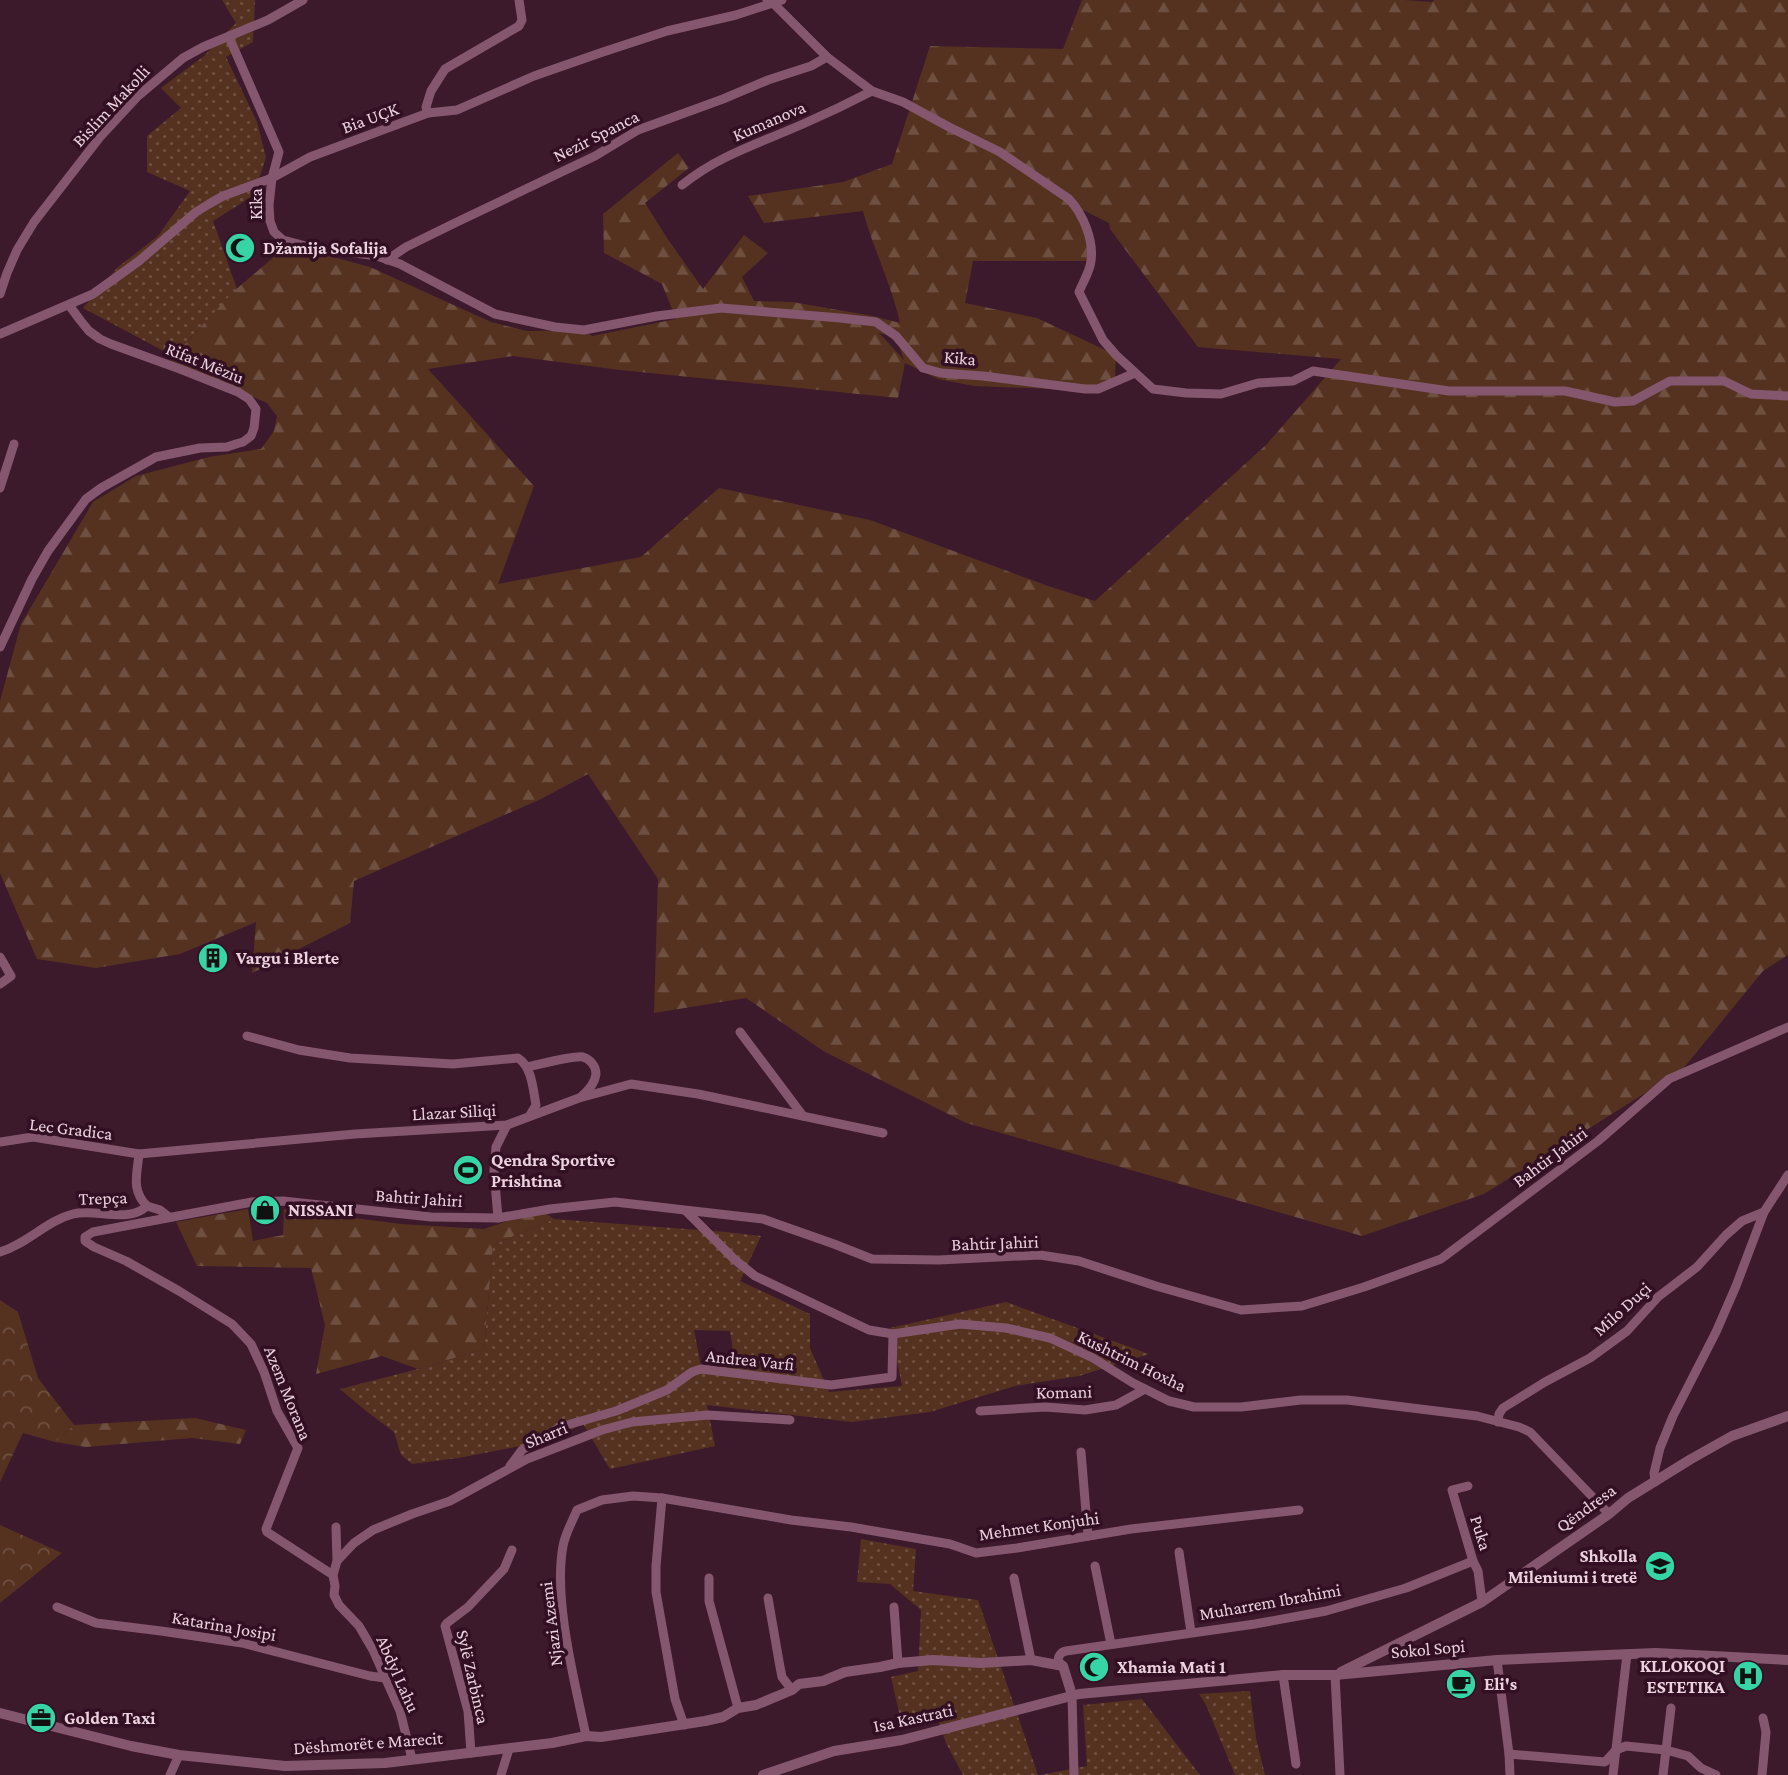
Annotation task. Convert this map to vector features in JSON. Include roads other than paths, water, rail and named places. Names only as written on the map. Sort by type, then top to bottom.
[{"type":"street","name":"Bislim Makolli","points":[[0,295],[7,272],[27,231],[108,127],[146,89],[183,58],[268,20],[303,0]]},
{"type":"street","points":[[428,113],[426,107],[431,91],[444,69],[519,26],[522,20],[519,0]]},
{"type":"street","points":[[774,1],[827,57],[872,91],[903,102],[1000,152],[1076,206],[1086,224],[1091,261],[1079,292],[1104,340],[1116,355],[1153,389],[1221,394],[1258,383],[1293,381],[1313,371],[1449,391],[1565,391],[1615,402],[1633,401],[1670,381],[1724,381],[1751,394],[1788,396]]},
{"type":"street","name":"Bia UÇK","points":[[0,334],[69,305],[105,286],[196,212],[223,196],[272,178],[310,157],[428,113],[457,110],[534,76],[600,53],[667,31],[736,15],[774,1]]},
{"type":"street","name":"Kika","points":[[229,37],[279,152],[272,178],[269,212],[271,228],[282,240],[377,257],[400,264],[495,314],[555,327],[584,330],[657,316],[722,308],[876,322],[896,336],[923,368],[941,373],[1085,389],[1098,388],[1135,373]]},
{"type":"street","name":"Nezir Spanca","points":[[387,260],[406,247],[595,156],[638,130],[811,66],[827,57]]},
{"type":"street","name":"Kumanova","points":[[682,185],[701,169],[743,148],[803,124],[872,91]]},
{"type":"street","name":"Rifat Mëziu","points":[[0,647],[48,551],[86,499],[156,457],[200,448],[227,447],[243,442],[251,436],[254,428],[256,409],[249,399],[238,392],[100,339],[89,331],[69,305]]},
{"type":"street","points":[[0,488],[14,444]]},
{"type":"street","points":[[0,957],[11,976],[0,984]]},
{"type":"street","name":"Bahtir Jahiri","points":[[169,1217],[252,1202],[283,1201],[431,1217],[498,1218],[615,1202],[763,1219],[872,1259],[939,1261],[1040,1255],[1079,1261],[1241,1310],[1302,1306],[1441,1259],[1598,1141],[1669,1079],[1788,1027]]},
{"type":"street","points":[[740,1032],[803,1116]]},
{"type":"street","points":[[247,1036],[299,1051],[350,1058],[453,1064],[518,1059],[527,1067],[537,1105],[529,1116]]},
{"type":"street","points":[[527,1067],[581,1056],[590,1061],[595,1068],[596,1077],[589,1090],[579,1098]]},
{"type":"street","name":"Llazar Siliqi","points":[[139,1154],[355,1134],[507,1125],[579,1098],[631,1084],[698,1094],[883,1133]]},
{"type":"street","points":[[498,1218],[494,1171],[496,1147],[507,1125]]},
{"type":"street","name":"Lec Gradica","points":[[0,1142],[33,1137],[139,1154]]},
{"type":"street","points":[[139,1154],[136,1191],[147,1206]]},
{"type":"street","points":[[1656,1482],[1654,1473],[1660,1448],[1673,1416],[1731,1298],[1763,1212],[1788,1175]]},
{"type":"street","name":"Trepça","points":[[0,1252],[13,1248],[57,1220],[75,1214],[140,1213],[147,1206],[160,1210],[169,1217]]},
{"type":"street","name":"Kushtrim Hoxha","points":[[686,1210],[734,1259],[755,1276],[869,1330],[893,1334],[960,1324],[1006,1328],[1050,1338],[1093,1358],[1169,1401],[1194,1407],[1241,1407],[1301,1400],[1347,1400],[1476,1416],[1530,1432],[1609,1514]]},
{"type":"street","name":"Milo Duçi","points":[[1498,1422],[1503,1408],[1590,1358],[1626,1331],[1658,1297],[1696,1268],[1742,1221],[1763,1212]]},
{"type":"street","name":"Azem Morana","points":[[169,1217],[93,1232],[85,1237],[85,1241],[126,1261],[211,1310],[232,1324],[251,1344],[277,1411],[298,1448],[267,1532],[332,1575]]},
{"type":"street","name":"Andrea Varfi","points":[[506,1470],[522,1450],[561,1427],[616,1411],[667,1391],[692,1372],[701,1369],[831,1385],[892,1377],[893,1334]]},
{"type":"street","name":"Komani","points":[[980,1411],[1045,1408],[1085,1410],[1116,1405],[1145,1389]]},
{"type":"street","name":"Sharri","points":[[337,1561],[354,1543],[373,1530],[450,1501],[506,1470],[603,1430],[632,1422],[708,1415],[790,1420]]},
{"type":"street","name":"Qëndresa","points":[[1335,1675],[1482,1602],[1628,1498],[1691,1459],[1732,1436],[1788,1416]]},
{"type":"street","points":[[1081,1452],[1088,1536]]},
{"type":"street","name":"Puka","points":[[1468,1486],[1452,1489],[1478,1571],[1482,1602]]},
{"type":"street","name":"Mehmet Konjuhi","points":[[577,1510],[602,1500],[633,1496],[662,1498],[950,1544],[976,1553],[1131,1529],[1299,1510]]},
{"type":"street","points":[[662,1498],[656,1592],[675,1699],[684,1725]]},
{"type":"street","name":"Njazi Azemi","points":[[577,1510],[563,1544],[560,1576],[564,1619],[586,1736]]},
{"type":"street","points":[[332,1575],[337,1561],[336,1527]]},
{"type":"street","name":"Sylë Zarbinca","points":[[471,1754],[468,1711],[445,1626],[468,1607],[504,1569],[512,1550]]},
{"type":"street","name":"Muharrem Ibrahimi","points":[[1180,1552],[1191,1632]]},
{"type":"street","name":"Muharrem Ibrahimi","points":[[1063,1666],[1058,1661],[1063,1652],[1326,1611],[1406,1588],[1473,1561]]},
{"type":"street","points":[[1095,1566],[1111,1644]]},
{"type":"street","name":"Abdyl Lahu","points":[[332,1575],[334,1595],[339,1605],[359,1626],[373,1650],[400,1711],[412,1759]]},
{"type":"street","points":[[709,1578],[709,1601],[738,1708]]},
{"type":"street","points":[[1014,1578],[1031,1660]]},
{"type":"street","points":[[768,1598],[779,1667],[782,1677],[792,1690]]},
{"type":"street","name":"Katarina Josipi","points":[[57,1607],[96,1623],[242,1643],[385,1678]]},
{"type":"street","points":[[894,1608],[898,1663]]},
{"type":"street","name":"Sokol Sopi","points":[[1072,1695],[1283,1675],[1335,1675],[1497,1660],[1656,1653],[1788,1660]]},
{"type":"street","points":[[1613,1775],[1627,1654]]},
{"type":"street","name":"Dëshmorët e Marecit","points":[[0,1713],[131,1746],[285,1771],[471,1754],[586,1736],[601,1737],[684,1725],[723,1717],[738,1708],[792,1690],[799,1684],[823,1681],[845,1672],[898,1663],[933,1660],[981,1663],[1031,1660],[1063,1666]]},
{"type":"street","points":[[1497,1660],[1510,1775]]},
{"type":"street","points":[[1063,1666],[1072,1695],[1074,1775]]},
{"type":"street","points":[[1283,1675],[1296,1764]]},
{"type":"street","points":[[1335,1675],[1340,1775]]},
{"type":"street","name":"Isa Kastrati","points":[[763,1775],[835,1751],[902,1740],[1072,1695]]},
{"type":"street","points":[[1663,1775],[1671,1709]]},
{"type":"street","points":[[1762,1775],[1766,1732],[1763,1718]]},
{"type":"street","points":[[1509,1754],[1605,1762],[1616,1749],[1626,1746],[1666,1750],[1688,1756],[1701,1768],[1716,1775]]},
{"type":"street","points":[[501,1775],[509,1749]]},
{"type":"street","points":[[170,1775],[179,1755]]},
{"type":"place","name":"Džamija Sofalija","points":[[240,248]]},
{"type":"place","name":"Vargu i Blerte","points":[[213,958]]},
{"type":"place","name":"Qendra Sportive Prishtina","points":[[468,1170]]},
{"type":"place","name":"NISSANI","points":[[265,1210]]},
{"type":"place","name":"Shkolla Mileniumi i tretë","points":[[1660,1566]]},
{"type":"place","name":"Xhamia Mati 1","points":[[1094,1667]]},
{"type":"place","name":"KLLOKOQI ESTETIKA","points":[[1748,1676]]},
{"type":"place","name":"Eli's","points":[[1461,1684]]},
{"type":"place","name":"Golden Taxi","points":[[41,1718]]}]
